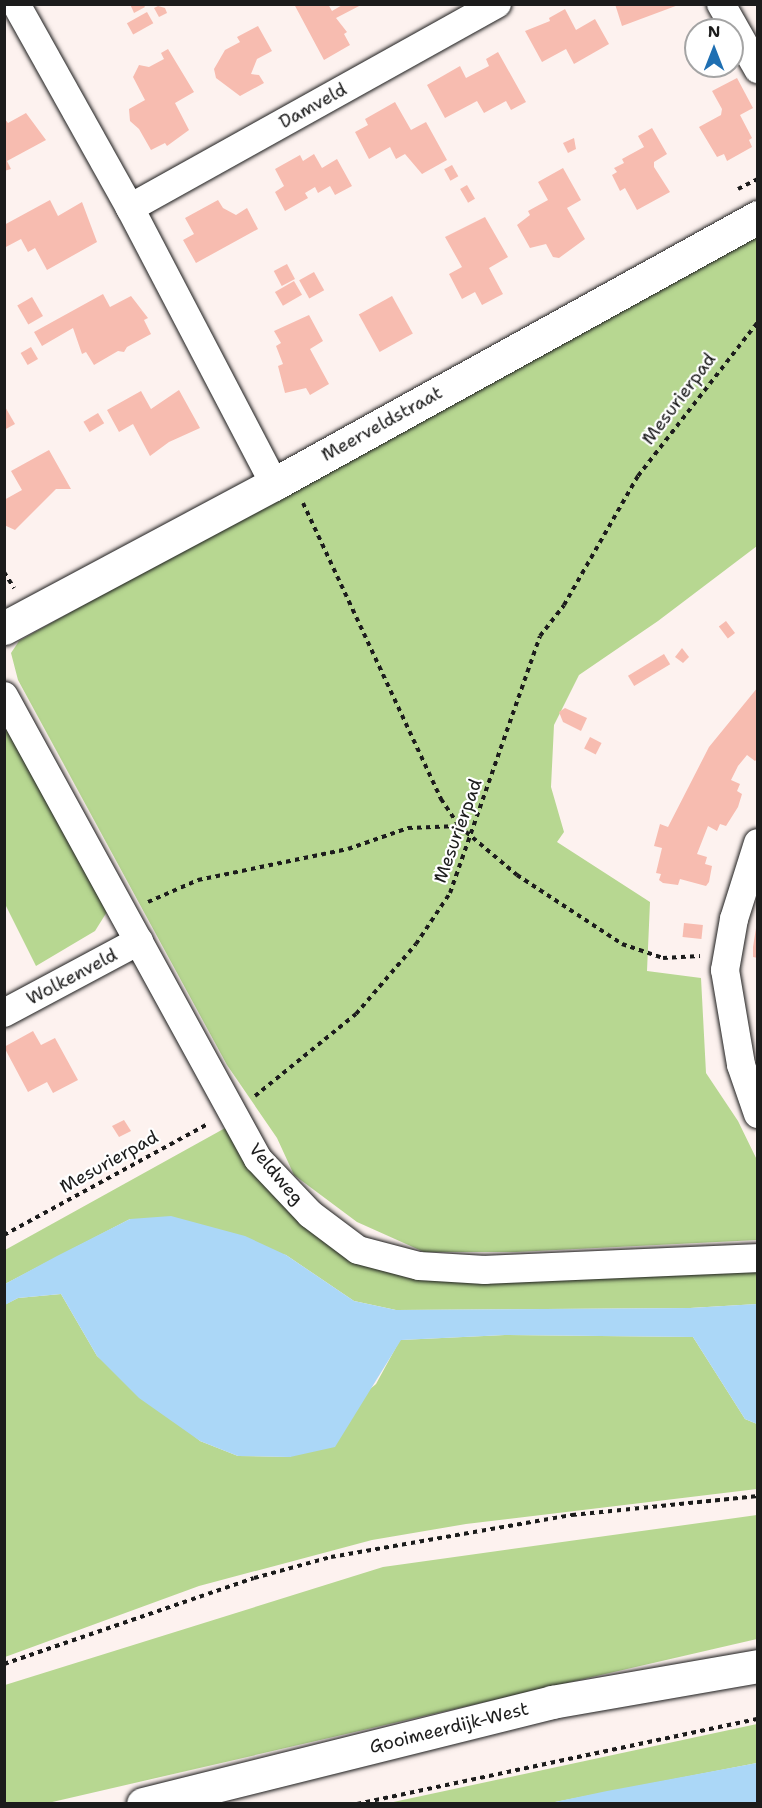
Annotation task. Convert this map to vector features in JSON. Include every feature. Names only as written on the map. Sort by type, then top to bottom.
[{"type":"street","points":[[16,4],[282,480]]},
{"type":"street","name":"Damveld","points":[[130,207],[497,4]]},
{"type":"street","points":[[721,4],[758,69]]},
{"type":"street","name":"Meerveldstraat","points":[[4,628],[282,480],[758,217]]},
{"type":"street","name":"Veldweg","points":[[4,696],[126,915],[230,1112],[266,1166],[310,1214],[358,1250],[419,1266],[485,1270],[758,1258]]},
{"type":"street","points":[[758,843],[726,955],[728,1008],[741,1065],[758,1114]]},
{"type":"street","name":"Wolkenveld","points":[[4,1013],[139,941]]},
{"type":"street","name":"Gooimeerdijk-West","points":[[143,1803],[552,1702],[758,1666]]},
{"type":"path","name":"Mesurierpad","points":[[4,1235],[230,1112],[291,1070],[356,1014],[416,944],[450,893],[472,839],[540,636],[564,605],[638,476],[758,322]]},
{"type":"path","points":[[282,480],[441,799],[459,826],[472,839],[535,887],[622,944],[663,958],[726,955]]},
{"type":"path","points":[[4,572],[14,589]]},
{"type":"path","points":[[126,915],[198,880],[348,849],[408,828],[459,826]]},
{"type":"path","points":[[4,1664],[254,1578],[331,1557],[572,1515],[758,1496]]},
{"type":"path","points":[[357,1803],[758,1719]]},
{"type":"green space","points":[[757,229],[757,546],[658,621],[579,675],[554,725],[551,787],[564,832],[557,842],[650,902],[647,971],[701,978],[706,1073],[738,1121],[757,1160],[757,1240],[516,1252],[424,1252],[357,1222],[294,1175],[277,1138],[227,1065],[18,680],[11,653],[19,641]]},
{"type":"green space","points":[[4,722],[110,907],[95,931],[36,966],[5,904]]},
{"type":"green space","points":[[227,1127],[249,1166],[301,1224],[351,1259],[408,1278],[485,1283],[757,1271],[758,1304],[690,1308],[396,1310],[354,1301],[286,1255],[130,1219],[5,1284],[5,1250]]},
{"type":"green space","points":[[61,1294],[97,1356],[200,1441],[238,1456],[290,1457],[376,1384],[400,1340],[505,1335],[693,1337],[745,1419],[757,1424],[757,1489],[466,1524],[372,1540],[199,1586],[5,1657],[4,1305],[18,1298]]},
{"type":"green space","points":[[757,1515],[757,1639],[48,1803],[5,1803],[5,1685],[383,1567]]},
{"type":"green space","points":[[757,1724],[757,1763],[550,1803],[384,1804]]},
{"type":"water","points":[[171,1216],[245,1236],[286,1255],[354,1301],[396,1310],[690,1308],[757,1304],[757,1424],[745,1419],[693,1337],[505,1335],[401,1340],[335,1447],[290,1457],[238,1456],[200,1441],[139,1398],[97,1356],[61,1294],[18,1298],[5,1305],[5,1284],[57,1256],[130,1219]]},
{"type":"water","points":[[757,1763],[757,1803],[550,1803],[607,1791]]},
{"type":"building","points":[[130,4],[143,4],[145,7],[134,13]]},
{"type":"building","points":[[294,4],[328,4],[332,11],[344,4],[363,4],[336,18],[347,32],[344,34],[350,45],[324,60]]},
{"type":"building","points":[[615,4],[681,4],[622,26]]},
{"type":"building","points":[[158,6],[165,8],[167,13],[159,17],[154,8]]},
{"type":"building","points":[[565,9],[576,30],[595,19],[609,44],[574,64],[566,49],[542,62],[525,31],[550,21],[549,18]]},
{"type":"building","points":[[147,12],[153,23],[133,35],[127,23]]},
{"type":"building","points":[[258,26],[272,51],[257,59],[251,74],[259,75],[264,83],[240,96],[216,78],[214,69],[225,50],[240,42],[237,37]]},
{"type":"building","points":[[168,49],[194,92],[175,103],[189,130],[167,146],[165,143],[151,150],[139,129],[130,121],[129,109],[145,100],[133,77],[139,65],[149,67],[164,59],[161,53]]},
{"type":"building","points":[[498,52],[526,102],[511,110],[506,101],[484,113],[477,101],[445,118],[427,85],[460,66],[466,78],[489,66],[486,59]]},
{"type":"building","points":[[737,78],[753,108],[740,115],[752,138],[749,140],[752,147],[727,161],[724,154],[717,157],[699,127],[721,115],[722,109],[712,91]]},
{"type":"building","points":[[395,102],[411,130],[426,122],[447,160],[422,174],[405,154],[396,159],[390,147],[369,159],[355,132],[368,125],[365,119]]},
{"type":"building","points":[[26,113],[46,140],[7,161],[11,169],[4,171],[4,118],[8,123]]},
{"type":"building","points":[[652,128],[667,154],[654,162],[654,167],[670,192],[637,210],[625,188],[620,191],[612,175],[617,172],[614,168],[624,163],[622,159],[644,147],[638,136]]},
{"type":"building","points":[[574,138],[576,149],[568,153],[563,143]]},
{"type":"building","points":[[314,154],[322,168],[337,159],[352,186],[335,195],[330,186],[318,193],[315,187],[305,193],[308,198],[285,211],[275,192],[284,186],[275,169],[300,155],[303,161]]},
{"type":"building","points":[[452,165],[458,176],[450,181],[444,169]]},
{"type":"building","points":[[563,168],[581,200],[567,208],[585,239],[559,258],[553,257],[546,244],[530,248],[517,225],[530,215],[528,211],[548,200],[538,182]]},
{"type":"building","points":[[467,185],[475,199],[468,203],[460,189]]},
{"type":"building","points":[[50,200],[58,216],[82,202],[97,242],[47,270],[35,248],[28,252],[21,239],[4,248],[4,225]]},
{"type":"building","points":[[218,200],[223,208],[236,215],[247,208],[258,229],[196,263],[183,240],[194,234],[185,218]]},
{"type":"building","points":[[485,217],[508,257],[489,268],[503,294],[482,305],[475,292],[462,299],[449,274],[462,267],[445,237]]},
{"type":"building","points":[[287,264],[295,279],[282,286],[274,271]]},
{"type":"building","points":[[314,272],[324,290],[309,299],[299,280]]},
{"type":"building","points":[[294,281],[302,295],[283,306],[275,292]]},
{"type":"building","points":[[103,294],[110,307],[131,296],[148,318],[144,320],[151,334],[127,347],[124,352],[118,351],[94,365],[86,352],[82,354],[73,328],[42,346],[34,332]]},
{"type":"building","points":[[392,296],[413,334],[380,352],[359,314]]},
{"type":"building","points":[[32,297],[43,316],[28,325],[17,306]]},
{"type":"building","points":[[309,315],[323,341],[310,349],[329,384],[310,395],[306,388],[285,393],[278,366],[283,364],[276,346],[281,343],[274,331]]},
{"type":"building","points":[[31,347],[38,359],[28,365],[21,353]]},
{"type":"building","points":[[179,390],[200,428],[169,442],[150,456],[133,424],[119,432],[107,410],[141,391],[151,409]]},
{"type":"building","points":[[4,405],[15,424],[4,430]]},
{"type":"building","points":[[98,413],[104,423],[90,432],[83,422]]},
{"type":"building","points":[[49,450],[71,489],[56,489],[15,530],[4,525],[4,500],[22,490],[11,471]]},
{"type":"building","points":[[726,621],[735,633],[728,638],[719,626]]},
{"type":"building","points":[[682,648],[689,657],[683,663],[675,657]]},
{"type":"building","points":[[664,654],[670,664],[634,686],[628,676]]},
{"type":"building","points":[[758,687],[758,758],[755,761],[747,755],[738,766],[731,780],[740,784],[737,791],[742,794],[738,807],[726,826],[720,824],[717,831],[708,826],[697,854],[707,857],[705,864],[712,866],[709,882],[706,886],[680,879],[678,885],[663,883],[659,880],[661,874],[656,873],[662,848],[654,846],[660,824],[668,827],[709,747]]},
{"type":"building","points":[[565,708],[587,718],[581,731],[563,722],[559,712]]},
{"type":"building","points":[[590,737],[602,743],[596,754],[584,749]]},
{"type":"building","points":[[758,922],[758,958],[753,957]]},
{"type":"building","points":[[684,923],[703,925],[701,939],[683,937]]},
{"type":"building","points":[[33,1031],[41,1045],[55,1038],[78,1080],[53,1093],[47,1082],[28,1092],[4,1047]]},
{"type":"building","points":[[124,1120],[131,1131],[119,1137],[112,1126]]}]
